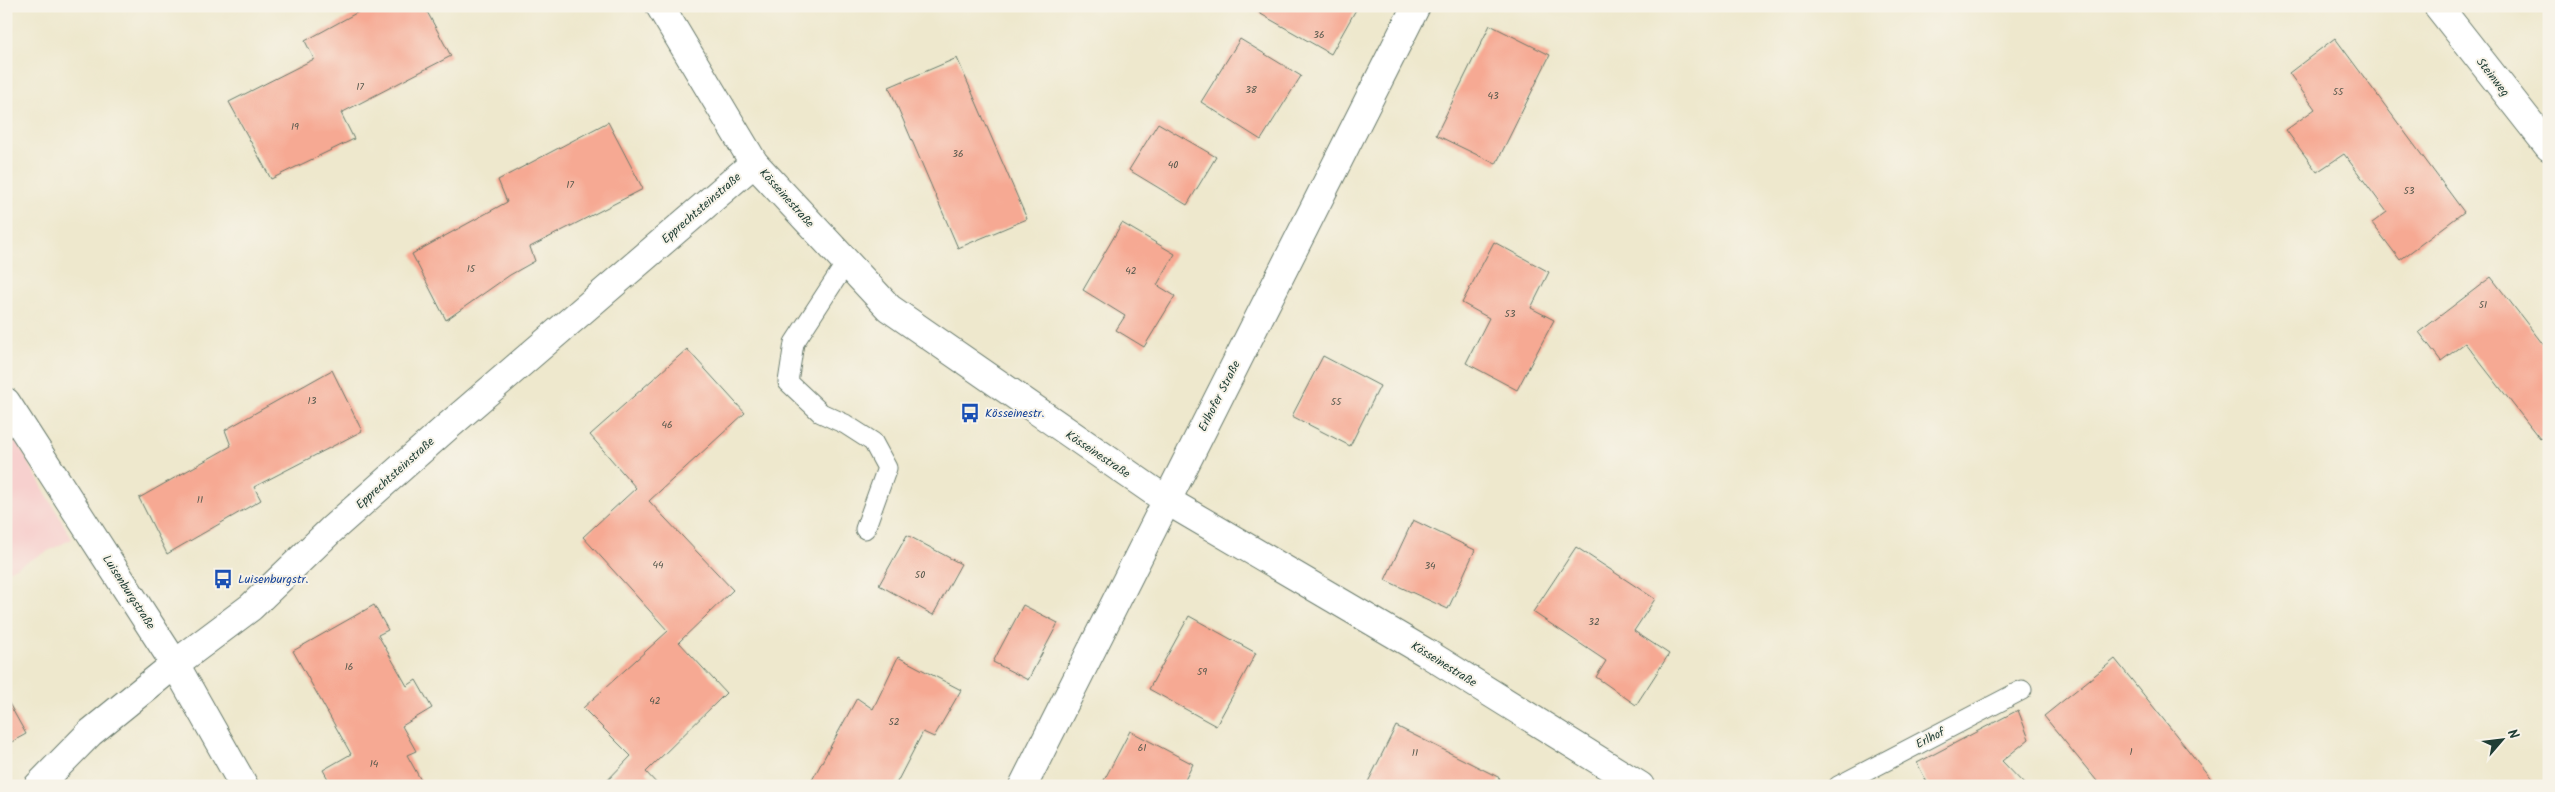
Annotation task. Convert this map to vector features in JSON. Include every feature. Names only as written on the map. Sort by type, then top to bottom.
[{"type":"street","name":"Kösseinestraße","points":[[660,6],[754,162],[889,308],[1166,500],[1425,652],[1640,786]]},
{"type":"street","name":"Erlhofer Straße","points":[[1023,786],[1416,6]]},
{"type":"street","name":"Steinweg","points":[[2438,6],[2549,147]]},
{"type":"street","name":"Epprechtsteinstraße","points":[[38,786],[90,733],[175,664],[251,607],[331,530],[446,428],[754,162]]},
{"type":"street","name":"Luisenburgstraße","points":[[6,402],[175,664],[244,786]]},
{"type":"lane","points":[[846,263],[794,343],[788,382],[820,414],[845,424],[873,442],[887,468],[865,529]]},
{"type":"lane","name":"Erlhof","points":[[1838,786],[2022,690]]},
{"type":"shaded area","points":[[6,423],[72,539],[6,572]]},
{"type":"building","points":[[369,6],[424,6],[451,56],[341,113],[354,139],[271,179],[229,102],[314,59],[305,41]]},
{"type":"building","points":[[1263,6],[1358,6],[1331,54],[1259,13]]},
{"type":"building","points":[[1490,25],[1550,55],[1496,164],[1436,135]]},
{"type":"building","points":[[2335,38],[2464,212],[2400,260],[2372,223],[2387,212],[2344,154],[2317,172],[2286,130],[2315,109],[2289,73]]},
{"type":"building","points":[[1240,39],[1301,76],[1261,140],[1201,102]]},
{"type":"building","points":[[957,58],[1027,219],[958,248],[889,87]]},
{"type":"building","points":[[608,122],[643,189],[530,247],[535,261],[510,275],[446,320],[412,254],[507,202],[498,180]]},
{"type":"building","points":[[1158,123],[1216,157],[1187,205],[1129,170]]},
{"type":"building","points":[[1122,223],[1175,254],[1157,285],[1175,296],[1144,347],[1116,330],[1125,316],[1083,290]]},
{"type":"building","points":[[1494,242],[1549,272],[1531,308],[1554,320],[1517,390],[1466,363],[1489,318],[1462,303]]},
{"type":"building","points":[[2491,277],[2549,352],[2549,432],[2540,439],[2465,343],[2441,361],[2419,332]]},
{"type":"building","points":[[687,349],[745,413],[649,501],[733,590],[679,642],[726,693],[646,772],[659,786],[602,786],[631,756],[583,708],[668,631],[583,537],[636,488],[590,435]]},
{"type":"building","points":[[1323,356],[1380,386],[1350,446],[1292,416]]},
{"type":"building","points":[[332,370],[362,431],[254,487],[261,500],[167,554],[139,498],[231,446],[225,430]]},
{"type":"building","points":[[1413,520],[1475,550],[1448,609],[1385,580]]},
{"type":"building","points":[[907,535],[961,564],[933,615],[879,585]]},
{"type":"building","points":[[1576,547],[1655,599],[1634,631],[1669,654],[1636,705],[1596,677],[1606,661],[1533,612]]},
{"type":"building","points":[[374,605],[388,630],[378,635],[407,686],[416,680],[432,708],[402,726],[416,751],[407,755],[424,786],[332,786],[323,770],[351,754],[293,651]]},
{"type":"building","points":[[1023,605],[1058,623],[1028,680],[993,662]]},
{"type":"building","points":[[1189,616],[1256,653],[1216,726],[1149,689]]},
{"type":"building","points":[[898,657],[961,690],[934,737],[923,732],[895,786],[817,786],[811,782],[857,698],[873,709]]},
{"type":"building","points":[[2115,659],[2217,786],[2101,786],[2044,716]]},
{"type":"building","points":[[6,698],[26,734],[6,745]]},
{"type":"building","points":[[2018,710],[2029,739],[2002,761],[2026,786],[1929,786],[1917,763]]},
{"type":"building","points":[[1396,726],[1500,778],[1496,786],[1366,786]]},
{"type":"building","points":[[1130,731],[1193,764],[1182,786],[1101,786]]},
{"type":"place","name":"Kösseinestr.","points":[[970,413]]},
{"type":"place","name":"Luisenburgstr.","points":[[223,579]]}]
